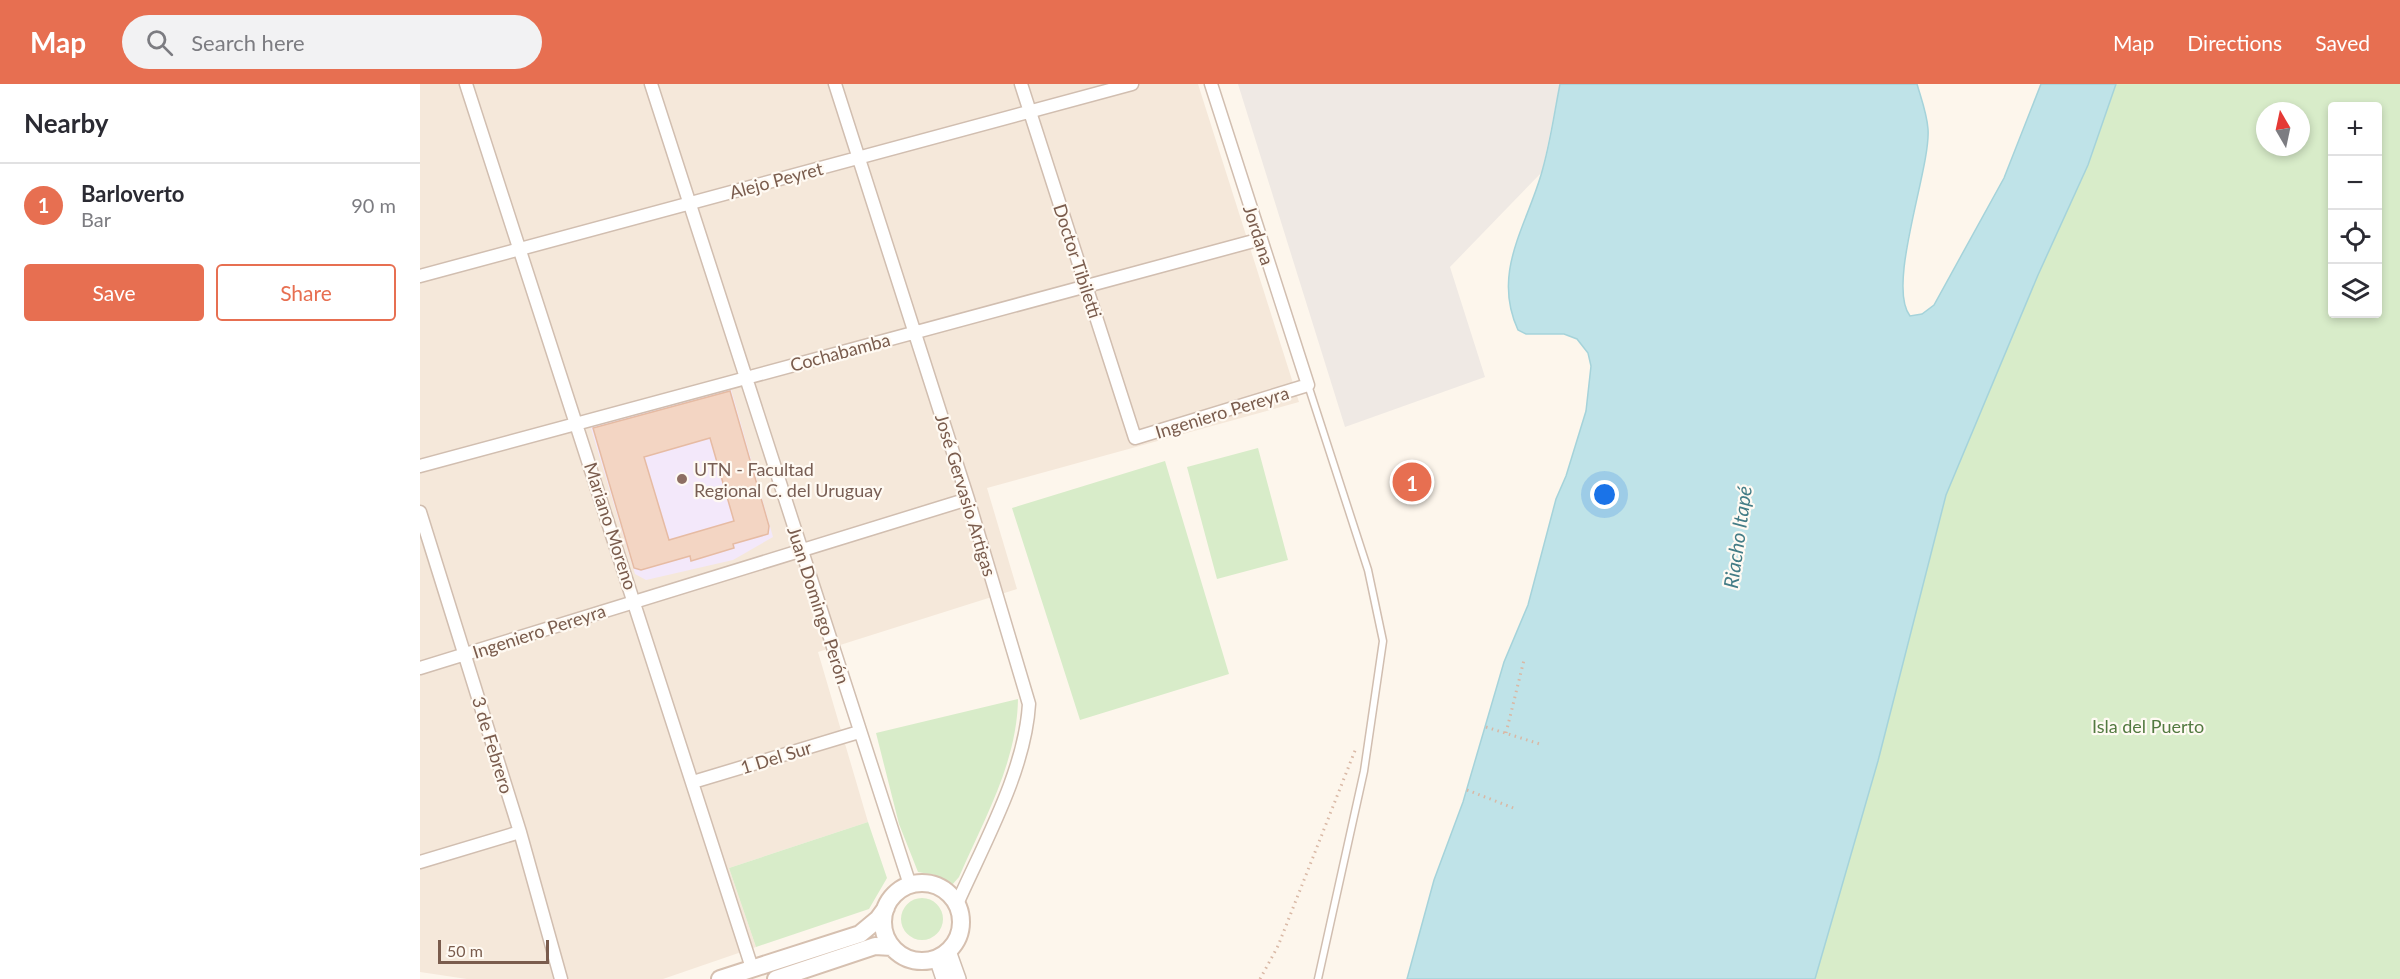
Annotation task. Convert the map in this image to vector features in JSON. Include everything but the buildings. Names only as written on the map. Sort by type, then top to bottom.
[{"type":"main road","points":[[720,979],[860,934],[878,919],[900,890],[910,885],[932,884],[942,888],[957,904],[961,916],[961,929],[956,941],[943,955],[913,960],[892,947],[875,946],[776,979]]},
{"type":"main road","points":[[887,907],[884,928],[892,947]]},
{"type":"street","name":"Mariano Moreno","points":[[466,84],[635,600],[752,968]]},
{"type":"street","name":"Juan Domingo Perón","points":[[651,84],[910,885]]},
{"type":"street","name":"José Gervasio Artigas","points":[[835,84],[968,499],[1029,704],[1028,733],[1006,792],[957,904]]},
{"type":"street","name":"Doctor Tibiletti","points":[[1021,84],[1135,438]]},
{"type":"street","name":"Alejo Peyret","points":[[420,276],[1132,84]]},
{"type":"street","name":"Jordana","points":[[1211,84],[1308,385]]},
{"type":"street","name":"Cochabamba","points":[[420,466],[1261,239]]},
{"type":"street","name":"Ingeniero Pereyra","points":[[1135,438],[1308,385]]},
{"type":"street","name":"Ingeniero Pereyra","points":[[420,668],[968,499]]},
{"type":"street","name":"3 de Febrero","points":[[420,512],[520,832],[561,979]]},
{"type":"street","name":"1 Del Sur","points":[[693,782],[859,732]]},
{"type":"street","points":[[420,862],[520,832]]},
{"type":"street","points":[[943,955],[944,979]]},
{"type":"street","points":[[943,955],[958,979]]},
{"type":"lane","points":[[1308,385],[1368,570],[1383,641],[1364,771],[1318,979]]},
{"type":"path","points":[[1506,733],[1524,660]]},
{"type":"path","points":[[1486,727],[1543,745]]},
{"type":"path","points":[[1260,979],[1278,946],[1358,742]]},
{"type":"path","points":[[1467,790],[1516,809]]},
{"type":"shaded area","points":[[420,84],[1198,84],[1299,402],[987,488],[1017,589],[818,652],[868,822],[729,868],[756,947],[663,979],[467,979],[420,972]]},
{"type":"shaded area","points":[[1238,84],[1560,84],[1542,172],[1450,267],[1485,377],[1345,427]]},
{"type":"shaded area","name":"UTN - Facultad Regional C. del Uruguay","points":[[719,386],[731,389],[773,537],[733,560],[646,580],[635,574],[589,422]]},
{"type":"green space","name":"Isla del Puerto","points":[[2116,84],[2400,84],[2400,979],[1815,979],[1878,761],[1946,495],[2038,275],[2088,165]]},
{"type":"green space","points":[[1258,448],[1288,560],[1217,579],[1187,467]]},
{"type":"green space","points":[[1165,461],[1229,674],[1080,720],[1012,508]]},
{"type":"green space","points":[[1018,699],[1012,746],[998,790],[959,877],[952,885],[935,875],[918,872],[899,824],[876,733]]},
{"type":"green space","points":[[868,822],[887,878],[869,909],[756,947],[729,868]]},
{"type":"green space","points":[[922,898],[930,899],[937,904],[942,911],[942,927],[937,934],[930,939],[922,940],[914,939],[907,934],[902,927],[901,919],[902,911],[907,904],[914,899]]},
{"type":"water","name":"Riacho Itapé","points":[[1560,84],[1917,84],[1928,129],[1927,147],[1903,279],[1904,301],[1910,316],[1922,314],[1934,305],[2004,178],[2041,84],[2116,84],[2088,165],[2038,275],[1946,495],[1878,761],[1815,979],[1407,979],[1434,880],[1463,802],[1504,662],[1528,605],[1556,499],[1566,476],[1586,411],[1591,366],[1588,353],[1577,339],[1564,334],[1526,334],[1518,330],[1511,309],[1508,289],[1514,251],[1544,164]]},
{"type":"place","name":"UTN - Facultad Regional C. del Uruguay","points":[[682,479]]},
{"type":"place","name":"Barloverto","points":[[1412,482]]}]
